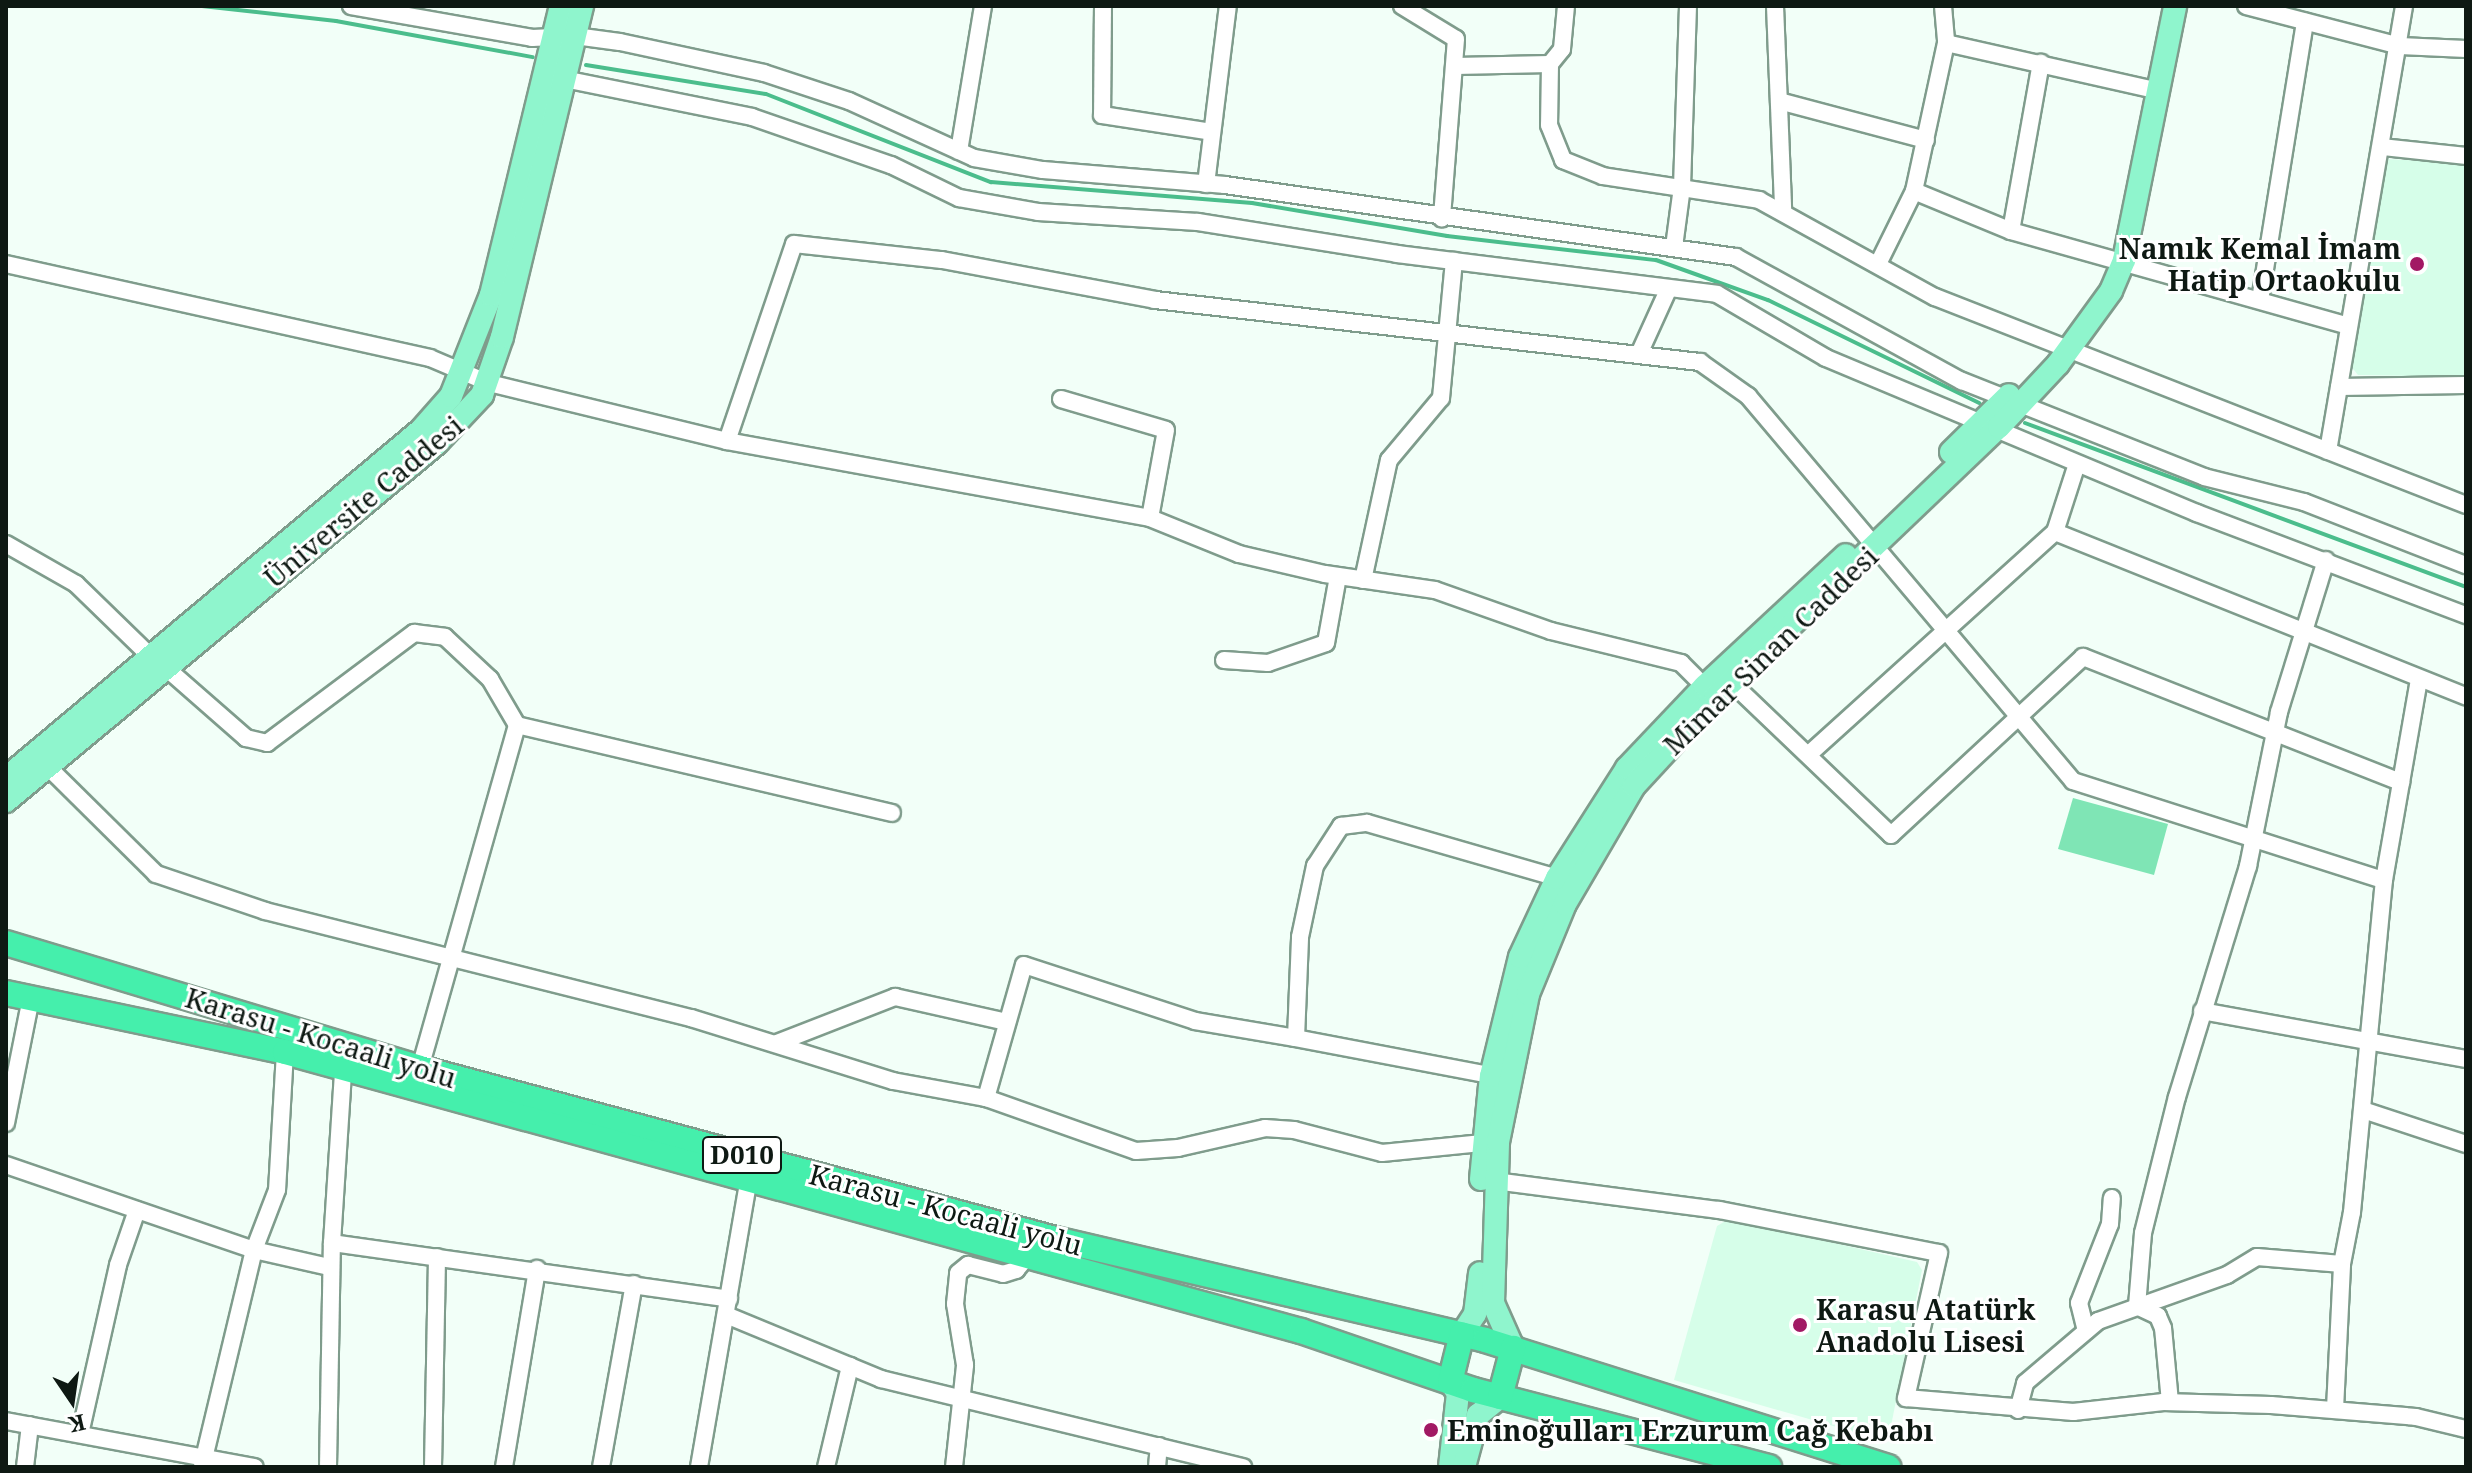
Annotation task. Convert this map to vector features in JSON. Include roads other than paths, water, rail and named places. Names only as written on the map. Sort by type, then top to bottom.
[{"type":"highway","name":"Karasu - Kocaali yolu","points":[[6,943],[420,1068],[1055,1239],[1513,1348],[1888,1467]]},
{"type":"highway","name":"Karasu - Kocaali yolu","points":[[6,993],[285,1052],[343,1071],[748,1182],[890,1216],[1027,1257],[1301,1331],[1461,1386]]},
{"type":"highway","points":[[1461,1386],[1462,1334]]},
{"type":"highway","points":[[1500,1397],[1513,1348]]},
{"type":"highway","name":"D010","points":[[1461,1386],[1769,1467]]},
{"type":"main road","points":[[561,6],[564,36]]},
{"type":"main road","name":"Üniversite Caddesi","points":[[6,801],[48,767],[158,662],[437,443],[489,383],[564,36],[582,6]]},
{"type":"main road","name":"Mimar Sinan Caddesi","points":[[1462,1334],[1479,1294],[1490,1142],[1500,1077],[1567,881],[1634,786],[1717,689],[1991,424],[2063,348],[2111,291],[2159,6]]},
{"type":"main road","name":"Mimar Sinan Caddesi","points":[[2147,88],[2175,6]]},
{"type":"main road","points":[[6,778],[158,662],[421,430],[451,396],[491,295],[555,77]]},
{"type":"main road","name":"Mimar Sinan Caddesi","points":[[1490,1142],[1495,1181],[1493,1303],[1513,1348]]},
{"type":"main road","points":[[1450,1467],[1461,1386]]},
{"type":"main road","points":[[1464,1467],[1478,1415],[1500,1397]]},
{"type":"street","points":[[351,6],[396,10],[532,38],[564,36],[764,73],[849,101],[959,151],[1043,170],[1206,184],[1736,257],[1913,356],[2014,400],[2204,477],[2304,502],[2466,565]]},
{"type":"street","points":[[959,151],[983,6]]},
{"type":"street","points":[[1103,6],[1102,115],[1212,132]]},
{"type":"street","points":[[1206,184],[1228,6]]},
{"type":"street","points":[[1402,6],[1456,39],[1442,218]]},
{"type":"street","points":[[1566,6],[1562,49],[1550,64],[1549,125],[1563,160],[1603,176],[1759,200],[1783,209],[1935,297],[2466,505]]},
{"type":"street","points":[[1674,247],[1682,187],[1688,6]]},
{"type":"street","points":[[1775,6],[1783,209]]},
{"type":"street","points":[[1878,264],[1914,191],[1946,43],[1943,6]]},
{"type":"street","points":[[2246,6],[2400,46],[2466,49]]},
{"type":"street","points":[[2328,451],[2400,46],[2404,6]]},
{"type":"street","points":[[2260,300],[2305,22]]},
{"type":"street","points":[[1946,43],[2147,88]]},
{"type":"street","points":[[2011,231],[2041,63]]},
{"type":"street","points":[[1455,66],[1550,64]]},
{"type":"street","points":[[555,77],[766,121],[891,165],[959,198],[1038,212],[1198,222],[1454,261],[1717,294],[1826,358],[1991,424],[2077,464],[2466,615]]},
{"type":"street","points":[[1779,101],[1926,140]]},
{"type":"street","points":[[2382,147],[2466,156]]},
{"type":"street","points":[[1914,191],[2011,231],[2117,258],[2349,326]]},
{"type":"street","points":[[727,441],[794,244],[942,260],[1155,300],[1450,337],[1700,362],[1748,396],[1873,539],[2073,781],[2384,880]]},
{"type":"street","points":[[1363,580],[1389,460],[1441,398],[1450,337],[1454,261]]},
{"type":"street","points":[[6,264],[430,358],[489,383],[727,441],[1150,518],[1239,554],[1338,576],[1435,590],[1551,631],[1681,663],[1808,755],[1891,835],[2083,657],[2401,782]]},
{"type":"street","points":[[1639,354],[1669,288]]},
{"type":"street","points":[[2339,387],[2466,385]]},
{"type":"street","points":[[1061,399],[1166,430],[1150,518]]},
{"type":"street","points":[[1808,755],[1949,631],[2055,532],[2077,464]]},
{"type":"street","points":[[2055,532],[2301,634],[2466,696]]},
{"type":"street","points":[[6,544],[76,584],[158,662],[246,738],[267,743],[414,633],[445,637],[490,679],[517,725],[892,813]]},
{"type":"street","points":[[2137,1306],[2143,1233],[2202,1011],[2254,838],[2275,733],[2301,634],[2326,560]]},
{"type":"street","points":[[1224,660],[1268,663],[1326,643],[1338,576]]},
{"type":"street","points":[[2335,1409],[2342,1264],[2363,1110],[2384,880],[2419,679]]},
{"type":"street","points":[[420,1068],[517,725]]},
{"type":"street","points":[[48,767],[156,874],[265,911],[777,1043],[893,1081],[986,1098],[1136,1151],[1178,1148],[1265,1128],[1294,1130],[1382,1153],[1490,1142]]},
{"type":"street","points":[[1296,1038],[1300,937],[1315,866],[1341,826],[1367,823],[1567,881]]},
{"type":"street","points":[[986,1098],[1024,965],[1195,1021],[1500,1077]]},
{"type":"street","points":[[777,1043],[895,997],[1007,1022]]},
{"type":"street","points":[[6,1123],[31,998]]},
{"type":"street","points":[[2202,1011],[2466,1059]]},
{"type":"street","points":[[204,1463],[254,1250],[277,1190],[285,1052]]},
{"type":"street","points":[[328,1467],[329,1267],[343,1071]]},
{"type":"street","points":[[2363,1110],[2466,1144]]},
{"type":"street","points":[[6,1165],[254,1250],[329,1267]]},
{"type":"street","points":[[1495,1181],[1719,1210],[1939,1253],[1906,1398],[2018,1410],[2073,1412],[2170,1402],[2335,1409],[2416,1417],[2466,1429]]},
{"type":"street","points":[[699,1467],[748,1182]]},
{"type":"street","points":[[2086,1331],[2079,1303],[2110,1224],[2112,1198]]},
{"type":"street","points":[[80,1434],[118,1265],[137,1210]]},
{"type":"street","points":[[332,1243],[634,1284],[727,1307],[850,1366],[961,1401],[1243,1467]]},
{"type":"street","points":[[433,1467],[437,1257]]},
{"type":"street","points":[[954,1467],[965,1365],[955,1304],[958,1273],[968,1265],[1003,1274],[1016,1270],[1027,1257]]},
{"type":"street","points":[[2018,1410],[2025,1383],[2086,1331],[2137,1306],[2227,1275],[2257,1257],[2342,1264]]},
{"type":"street","points":[[504,1467],[537,1269]]},
{"type":"street","points":[[601,1467],[634,1284]]},
{"type":"street","points":[[2137,1306],[2158,1316],[2163,1328],[2170,1402]]},
{"type":"street","points":[[826,1467],[850,1366]]},
{"type":"street","points":[[6,1421],[80,1434],[204,1463],[255,1467]]},
{"type":"street","points":[[25,1467],[30,1425]]},
{"type":"street","points":[[1157,1467],[1159,1446]]},
{"type":"waterway","points":[[202,6],[336,21],[533,57]]},
{"type":"waterway","points":[[586,65],[766,94],[991,182],[1252,203],[1447,236],[1656,260],[1768,300],[1979,403]]},
{"type":"waterway","points":[[2025,423],[2466,587]]},
{"type":"place","name":"Namık Kemal İmam Hatip Ortaokulu","points":[[2417,264]]},
{"type":"place","name":"Karasu Atatürk Anadolu Lisesi","points":[[1800,1325]]},
{"type":"place","name":"Eminoğulları Erzurum Cağ Kebabı","points":[[1431,1430]]}]
